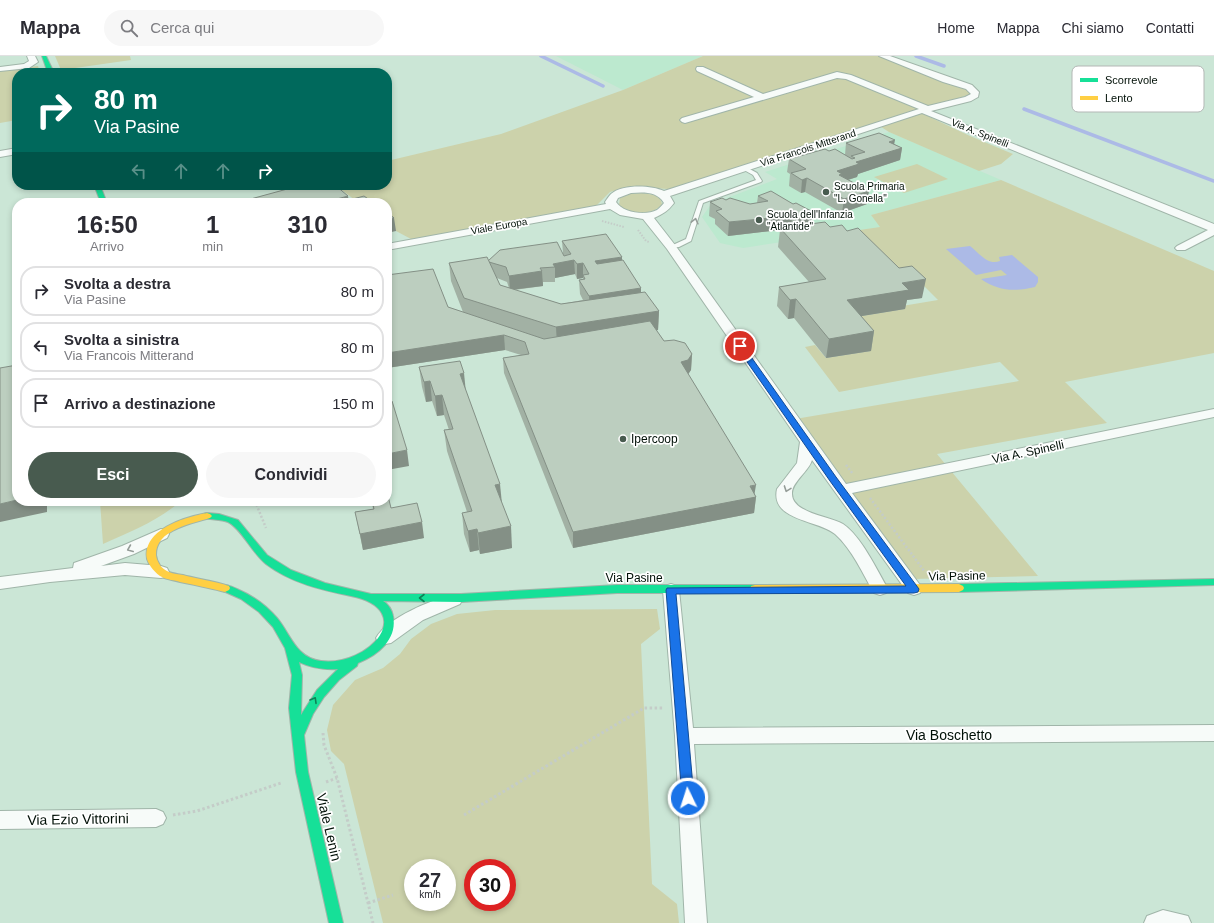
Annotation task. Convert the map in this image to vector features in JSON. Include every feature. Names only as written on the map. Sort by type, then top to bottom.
[{"type":"main road","points":[[44,56],[49,68]]},
{"type":"main road","points":[[200,506],[187,518],[171,528],[155,542],[151,552],[152,562],[158,570],[169,576],[219,586],[242,595],[256,604],[269,616],[298,656],[311,663],[327,665],[344,664],[360,659]]},
{"type":"main road","name":"Via Pasine","points":[[228,511],[264,557],[297,578],[319,585],[372,597],[461,598],[617,589],[914,589],[1214,582]]},
{"type":"main road","points":[[171,528],[192,518],[207,516],[222,517],[234,520],[242,527]]},
{"type":"main road","points":[[298,736],[312,703],[320,690],[336,674],[374,650],[384,639],[389,627],[388,615],[382,605],[372,597]]},
{"type":"main road","name":"Viale Lenin","points":[[290,646],[297,676],[295,708],[301,764],[336,923]]},
{"type":"street","points":[[0,69],[29,65],[34,62],[31,56]]},
{"type":"street","points":[[883,56],[946,80],[954,87],[958,94],[953,102]]},
{"type":"street","points":[[700,70],[762,97]]},
{"type":"street","name":"Via A. Spinelli","points":[[685,120],[833,76],[841,75],[1214,228]]},
{"type":"street","name":"Via Francois Mitterand","points":[[663,195],[925,110],[975,96],[975,92],[963,85],[946,80]]},
{"type":"street","points":[[0,154],[12,152]]},
{"type":"street","points":[[630,190],[648,190],[663,195],[667,198],[669,203],[667,207],[655,214],[646,215],[621,212],[612,206],[610,202],[616,194],[630,190]]},
{"type":"street","name":"Viale Europa","points":[[392,246],[612,206]]},
{"type":"street","points":[[646,215],[668,244],[837,485],[914,589]]},
{"type":"street","points":[[1181,248],[1214,232]]},
{"type":"street","name":"Via A. Spinelli","points":[[837,485],[1214,414]]},
{"type":"street","points":[[807,442],[807,456],[801,468],[786,486],[784,493],[786,503],[792,510],[839,529],[853,547],[880,589]]},
{"type":"street","points":[[801,468],[819,471],[837,485]]},
{"type":"street","points":[[50,576],[118,554],[171,528]]},
{"type":"street","points":[[853,547],[864,554],[872,555],[879,553],[883,547]]},
{"type":"street","points":[[0,583],[50,576],[125,569],[161,572]]},
{"type":"street","points":[[671,590],[682,707],[696,923]]},
{"type":"street","points":[[384,639],[407,620],[420,612],[461,598]]},
{"type":"street","name":"Via Boschetto","points":[[684,736],[1214,733]]},
{"type":"street","name":"Via Ezio Vittorini","points":[[0,820],[156,818]]},
{"type":"street","points":[[1155,923],[1163,920],[1180,923]]},
{"type":"lane","points":[[668,244],[677,246],[689,240],[701,202],[759,181],[755,174],[746,169]]},
{"type":"path","points":[[597,219],[619,226],[630,227]]},
{"type":"path","points":[[636,228],[646,241],[668,244]]},
{"type":"path","points":[[257,506],[267,530]]},
{"type":"path","points":[[464,815],[644,708],[682,707]]},
{"type":"path","points":[[322,731],[324,745],[337,778],[373,923]]},
{"type":"path","points":[[156,818],[197,811],[283,783],[285,795],[337,778]]},
{"type":"path","points":[[368,903],[393,895]]},
{"type":"shaded area","points":[[55,56],[130,56],[131,60],[75,68],[60,68]]},
{"type":"shaded area","points":[[556,56],[703,56],[623,90]]},
{"type":"shaded area","points":[[703,56],[888,56],[978,92],[917,111],[1013,154],[1001,164],[979,171],[889,132],[875,123],[750,166],[669,189],[628,187],[610,192],[593,209],[411,239],[392,228],[392,198],[352,198],[342,190],[392,190],[392,160],[501,134],[623,90]]},
{"type":"shaded area","points":[[38,66],[39,68],[23,68]]},
{"type":"shaded area","points":[[12,69],[12,121],[0,123],[0,71]]},
{"type":"shaded area","points":[[889,132],[1001,180],[871,215],[881,227],[743,248],[720,243],[702,217],[711,204],[777,179],[765,172]]},
{"type":"shaded area","points":[[917,164],[948,179],[904,193],[874,177]]},
{"type":"shaded area","points":[[1001,180],[1214,271],[1214,353],[1065,382],[1107,423],[937,454],[1038,576],[913,579],[795,419],[1019,381],[1000,362],[839,392],[805,347],[815,345],[826,358],[870,351],[844,319],[904,309],[902,306],[938,300],[908,270],[887,272],[846,232],[880,227],[871,215]]},
{"type":"shaded area","points":[[642,193],[657,197],[660,199],[662,204],[653,211],[640,213],[628,211],[619,205],[620,198],[629,194]]},
{"type":"shaded area","points":[[100,506],[175,506],[153,520],[103,544]]},
{"type":"shaded area","points":[[657,609],[660,629],[641,644],[652,884],[677,904],[679,923],[383,923],[344,764],[331,751],[327,730],[333,705],[355,680],[383,668],[400,654],[411,639],[431,624],[457,614],[495,610]]},
{"type":"water","points":[[970,246],[984,258],[992,262],[1000,261],[999,257],[1012,255],[1038,277],[1038,282],[1035,287],[1021,290],[1000,288],[987,283],[981,279],[1007,275],[1001,270],[976,275],[946,249]]},
{"type":"building","points":[[879,133],[895,140],[889,142],[902,148],[856,162],[859,164],[837,171],[842,174],[839,175],[869,191],[844,199],[807,178],[802,180],[791,173],[806,169],[789,159],[825,149],[829,151],[835,149],[852,159],[855,158],[851,156],[865,152],[846,143]]},
{"type":"building","points":[[284,190],[341,190],[348,196],[341,198],[254,198]]},
{"type":"building","points":[[771,191],[793,204],[796,203],[813,212],[798,218],[792,216],[729,222],[716,211],[722,209],[710,202],[722,198],[726,200],[730,198],[750,204],[768,201],[758,196]]},
{"type":"building","points":[[364,196],[367,198],[357,198]]},
{"type":"building","points":[[825,222],[830,227],[842,225],[847,231],[858,228],[899,268],[912,266],[926,279],[902,283],[909,290],[847,300],[874,331],[829,339],[796,299],[790,300],[779,287],[826,279],[780,228]]},
{"type":"building","points":[[606,234],[622,257],[595,261],[597,264],[623,260],[641,288],[589,296],[579,280],[585,279],[583,275],[589,274],[583,263],[577,264],[574,260],[553,264],[555,267],[540,268],[542,271],[509,276],[506,267],[488,261],[500,250],[557,242],[564,256],[571,254],[562,241]]},
{"type":"building","points":[[487,257],[500,285],[561,304],[645,292],[659,311],[556,327],[464,298],[449,263]]},
{"type":"building","name":"Ipercoop","points":[[433,269],[448,307],[544,339],[650,321],[664,341],[674,340],[685,343],[692,354],[688,360],[681,362],[756,485],[750,486],[756,497],[573,532],[503,358],[529,354],[525,342],[504,335],[392,352],[392,274]]},
{"type":"building","points":[[460,361],[464,373],[460,374],[500,484],[495,485],[511,526],[478,533],[477,529],[468,531],[462,513],[472,511],[444,430],[453,429],[442,395],[435,396],[430,381],[424,382],[419,367]]},
{"type":"building","points":[[12,366],[12,501],[0,504],[0,368]]},
{"type":"building","points":[[392,401],[407,450],[392,453]]},
{"type":"building","points":[[417,503],[422,522],[360,534],[355,512],[374,509],[373,506],[390,506],[391,508]]},
{"type":"waterway","points":[[541,56],[603,86]]},
{"type":"waterway","points":[[916,56],[944,66]]},
{"type":"waterway","points":[[1024,109],[1214,181]]},
{"type":"traffic: fast","points":[[44,56],[49,68]]},
{"type":"traffic: fast","points":[[99,190],[102,198]]},
{"type":"traffic: fast","points":[[207,516],[219,517],[235,522],[240,526],[253,545],[264,557],[288,572],[317,585],[357,593],[375,600],[387,613],[389,628],[379,645],[371,652],[351,662],[332,665],[312,663],[304,660],[296,654],[276,624],[263,610],[245,597],[225,588]]},
{"type":"traffic: fast","points":[[959,588],[1214,582]]},
{"type":"traffic: fast","points":[[373,597],[461,598],[617,589],[755,589]]},
{"type":"traffic: fast","points":[[290,646],[297,675],[295,708],[302,772],[336,923]]},
{"type":"traffic: fast","points":[[299,733],[314,702],[320,694],[335,677],[353,663]]},
{"type":"traffic: slow","points":[[207,516],[183,522],[171,527],[157,539],[151,554],[157,568],[166,575],[225,588]]},
{"type":"traffic: slow","points":[[755,589],[959,588]]},
{"type":"place","name":"Scuola Primaria \"L. Gonella\"","points":[[826,192]]},
{"type":"place","name":"Scuola dell'Infanzia \"Atlantide\"","points":[[759,220]]},
{"type":"place","name":"Ipercoop","points":[[623,439]]},
{"type":"route","points":[[688,798],[682,707],[671,590],[914,589],[833,479],[740,346]]}]
